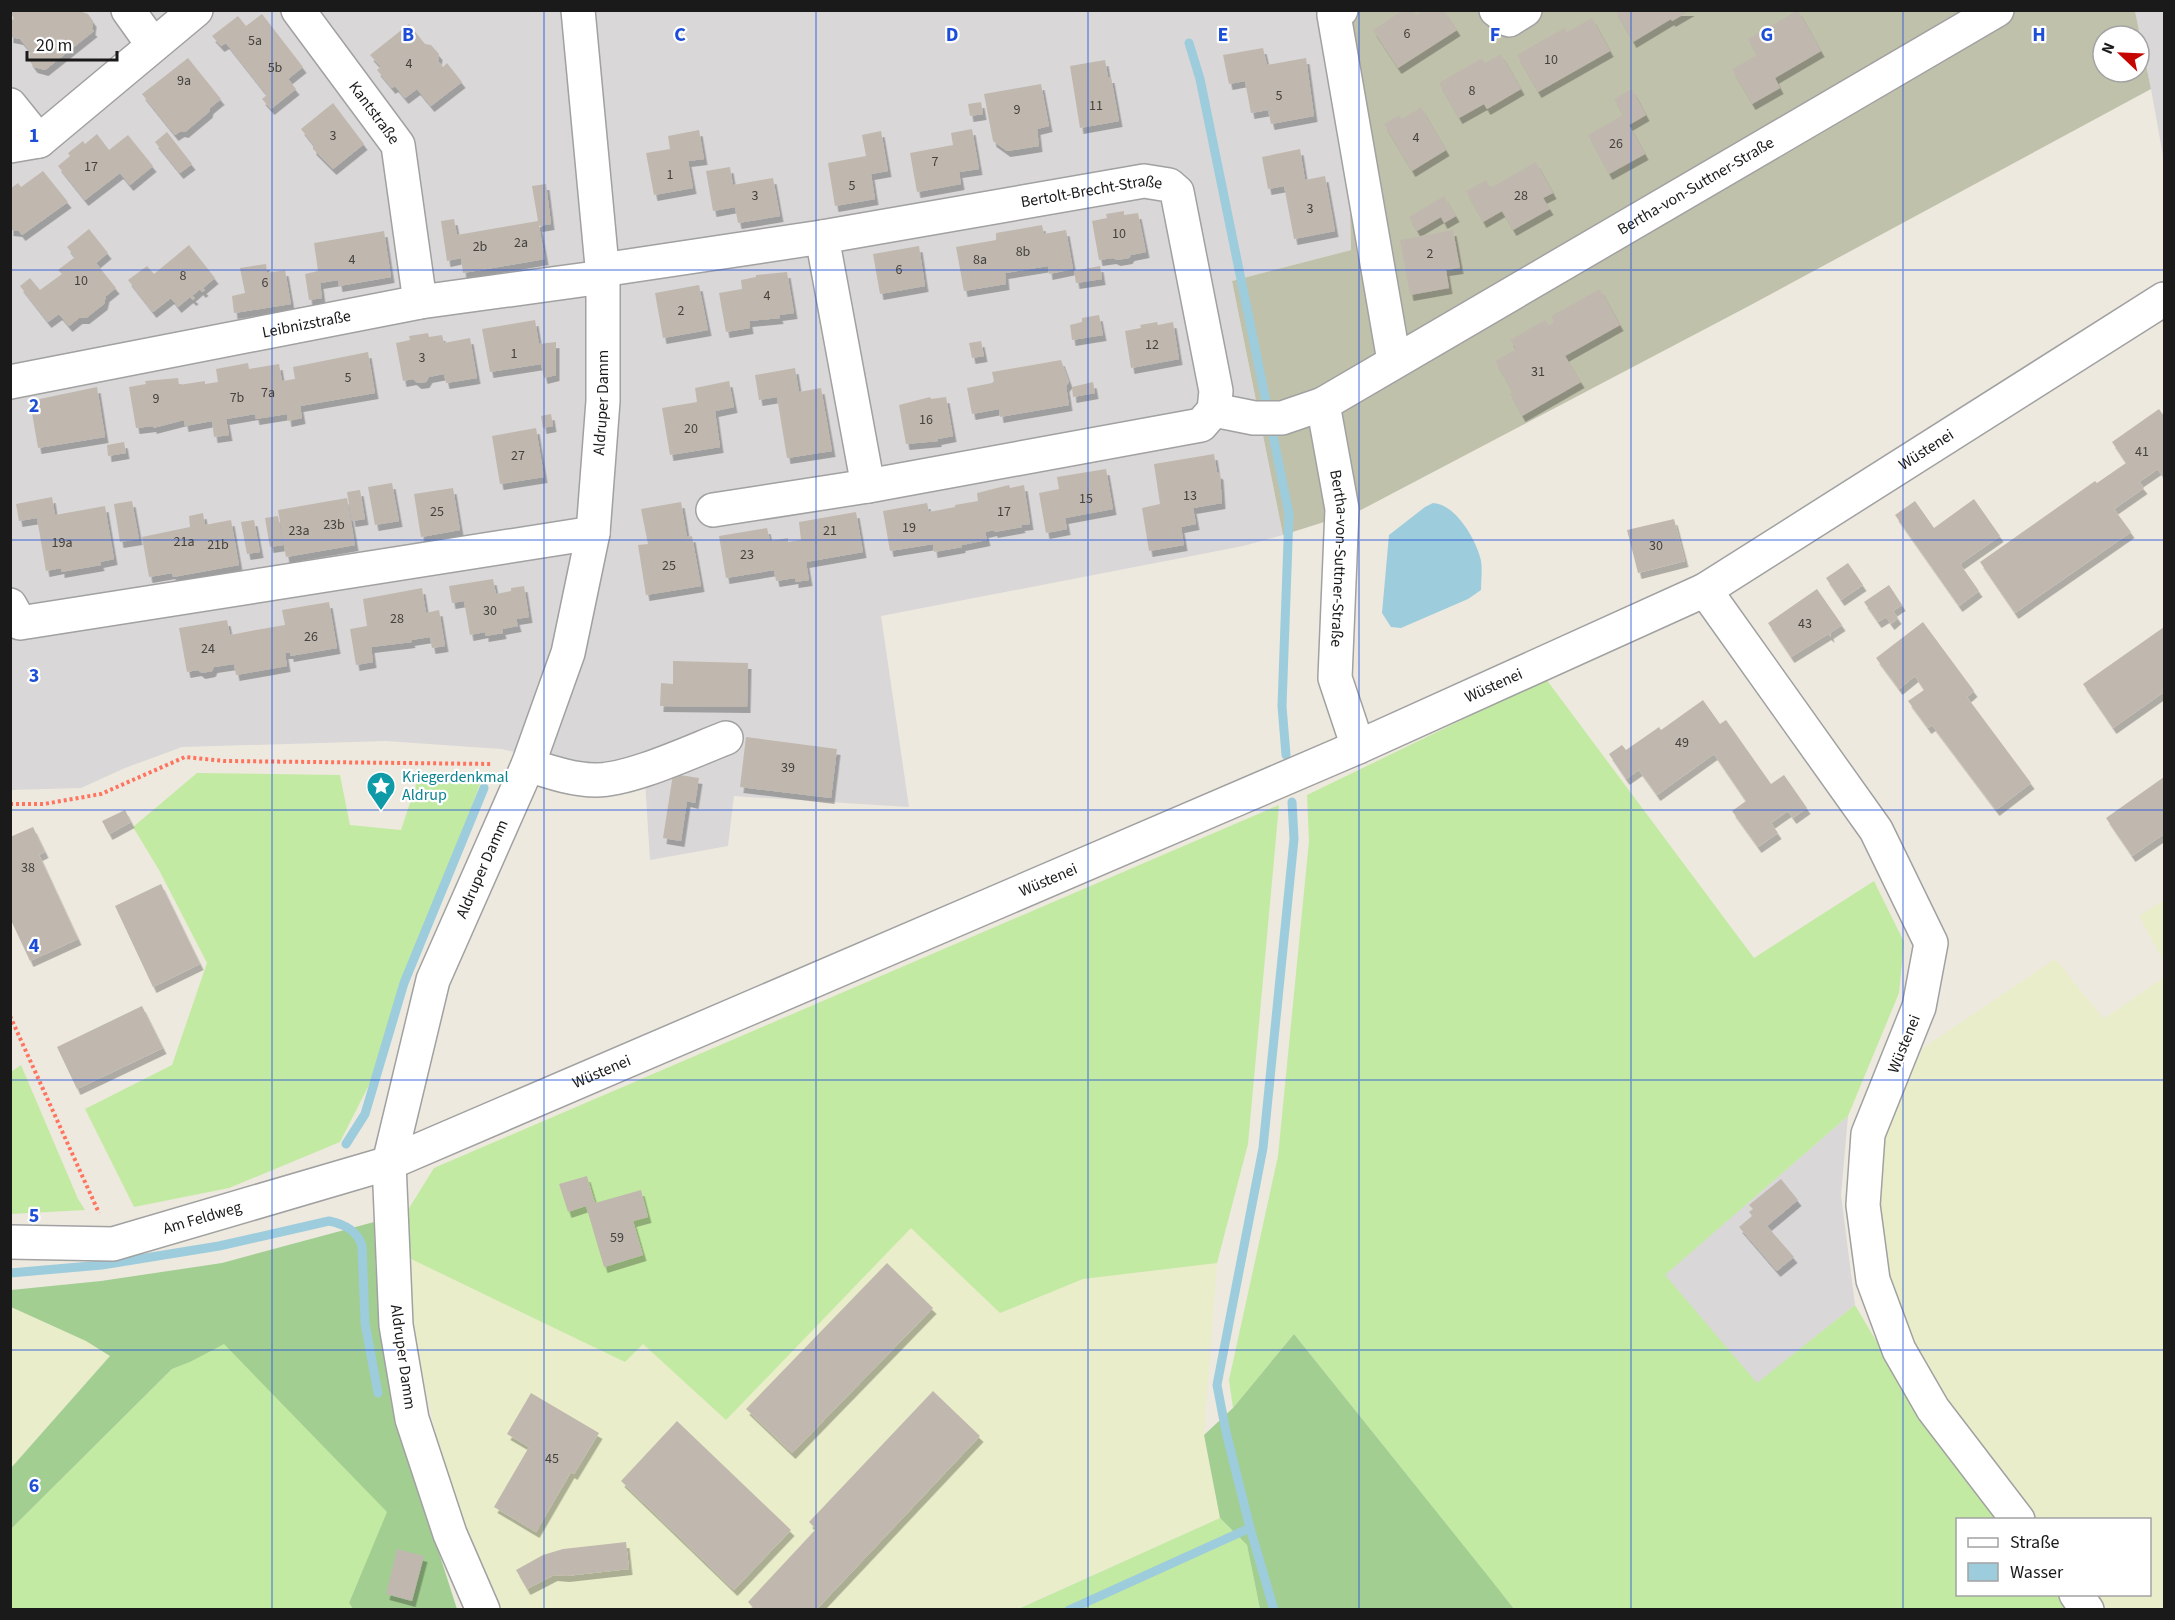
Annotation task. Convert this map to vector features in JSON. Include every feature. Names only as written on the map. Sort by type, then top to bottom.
[{"type":"street","points":[[128,10],[153,45]]},
{"type":"street","points":[[10,105],[25,144],[196,10]]},
{"type":"street","name":"Kantstraße","points":[[298,10],[398,145],[420,302]]},
{"type":"street","name":"Aldruper Damm","points":[[483,1610],[450,1534],[412,1419],[396,1325],[389,1163],[433,980],[528,765],[568,653],[592,533],[603,401],[602,273],[578,10]]},
{"type":"street","points":[[1341,10],[1334,15],[1394,361]]},
{"type":"street","points":[[1496,10],[1509,20],[1526,10]]},
{"type":"street","name":"Bertha-von-Suttner-Straße","points":[[1214,411],[1268,418],[1323,404],[1997,10]]},
{"type":"street","name":"Bertolt-Brecht-Straße","points":[[602,273],[1144,181],[1169,185],[1177,192],[1216,391],[1214,411]]},
{"type":"street","points":[[822,237],[868,486]]},
{"type":"street","name":"Leibnizstraße","points":[[10,382],[420,302],[602,273]]},
{"type":"street","name":"Wüstenei","points":[[389,1163],[1358,747],[1705,590],[2159,313]]},
{"type":"street","name":"Bertha-von-Suttner-Straße","points":[[1323,404],[1342,509],[1335,678],[1358,747]]},
{"type":"street","points":[[713,510],[868,486],[1201,425],[1214,411]]},
{"type":"street","points":[[10,605],[20,623],[592,533]]},
{"type":"street","name":"Wüstenei","points":[[1705,590],[1876,830],[1931,943],[1919,1007],[1868,1134],[1863,1205],[1873,1280],[1899,1350],[1933,1409],[2016,1518]]},
{"type":"street","points":[[528,765],[558,775],[597,780],[640,770],[726,738]]},
{"type":"street","name":"Am Feldweg","points":[[10,1242],[112,1244],[389,1163]]},
{"type":"street","points":[[2077,1596],[2087,1610]]},
{"type":"path","points":[[10,804],[44,804],[101,794],[185,757],[224,761],[528,765]]},
{"type":"path","points":[[10,1016],[112,1244]]},
{"type":"shaded area","points":[[10,11],[1360,11],[1345,21],[1351,250],[1232,281],[1283,535],[1243,546],[881,616],[909,807],[734,796],[728,846],[650,860],[645,780],[501,749],[386,741],[182,747],[125,768],[81,788],[11,790]]},
{"type":"shaded area","points":[[1360,11],[2135,11],[2138,24],[2091,24],[2091,84],[2150,84],[2151,89],[1747,307],[1359,511],[1283,535],[1232,281],[1351,250],[1345,21]]},
{"type":"shaded area","points":[[2135,11],[2164,11],[2164,161],[2150,84],[2151,24],[2138,24]]},
{"type":"shaded area","points":[[2164,900],[2164,962],[2139,916]]},
{"type":"shaded area","points":[[2055,959],[2104,1019],[2164,977],[2164,1609],[2107,1609],[2096,1596],[2151,1596],[2151,1518],[2036,1518],[1944,1400],[1910,1337],[1887,1274],[1876,1205],[1884,1136],[1923,1048]]},
{"type":"shaded area","points":[[1848,1116],[1841,1195],[1855,1305],[1757,1384],[1664,1275]]},
{"type":"shaded area","points":[[911,1227],[1000,1313],[1083,1279],[1217,1263],[1204,1435],[1220,1518],[1016,1609],[500,1609],[445,1475],[416,1345],[409,1258],[625,1362],[643,1343],[726,1420]]},
{"type":"shaded area","points":[[11,1307],[86,1341],[110,1356],[11,1468]]},
{"type":"green space","points":[[1546,679],[1754,958],[1874,881],[1904,942],[1899,993],[1848,1116],[1665,1275],[1757,1383],[1855,1305],[1914,1405],[2001,1518],[1956,1518],[1956,1596],[2061,1596],[2071,1609],[1514,1609],[1294,1334],[1233,1408],[1229,1380],[1278,1156],[1309,841],[1307,795]]},
{"type":"green space","points":[[197,773],[340,775],[350,825],[401,830],[420,773],[484,773],[371,1081],[340,1142],[229,1188],[134,1207],[85,1109],[172,1065],[207,963],[159,870],[133,827]]},
{"type":"green space","points":[[1279,805],[1248,1144],[1217,1263],[1083,1279],[1000,1313],[911,1228],[726,1420],[643,1344],[625,1362],[409,1258],[406,1213],[434,1168]]},
{"type":"green space","points":[[21,1065],[78,1199],[85,1210],[11,1214],[11,1072]]},
{"type":"green space","points":[[374,1222],[376,1275],[397,1422],[457,1609],[353,1609],[349,1603],[387,1512],[224,1344],[172,1369],[11,1529],[11,1468],[110,1356],[86,1341],[11,1307],[11,1290],[101,1281],[222,1263]]},
{"type":"green space","points":[[1294,1334],[1514,1609],[1260,1609],[1247,1545],[1220,1518],[1204,1435],[1233,1408]]},
{"type":"green space","points":[[224,1343],[388,1512],[349,1603],[353,1609],[11,1610],[11,1529],[172,1369]]},
{"type":"green space","points":[[1220,1518],[1247,1545],[1260,1609],[1016,1610]]},
{"type":"water","points":[[1433,503],[1449,509],[1463,523],[1474,541],[1481,561],[1481,590],[1468,599],[1401,628],[1391,627],[1382,613],[1389,535]]},
{"type":"building","points":[[10,10],[77,10],[88,14],[93,21],[94,31],[45,70],[34,67],[29,60],[30,51],[20,39],[10,37],[10,21],[14,19]]},
{"type":"building","points":[[1403,10],[1413,10],[1416,15],[1423,10],[1444,10],[1457,30],[1398,68],[1373,30]]},
{"type":"building","points":[[1615,10],[1691,10],[1633,42]]},
{"type":"building","points":[[1798,10],[1821,51],[1775,78],[1780,88],[1752,104],[1732,69],[1757,55],[1748,39]]},
{"type":"building","points":[[262,14],[303,67],[288,79],[296,89],[271,109],[262,99],[267,95],[226,43],[221,46],[212,36],[238,16],[246,26]]},
{"type":"building","points":[[1592,18],[1610,51],[1538,92],[1517,55],[1564,28],[1567,32]]},
{"type":"building","points":[[409,24],[425,44],[431,45],[439,54],[438,61],[443,67],[447,63],[462,82],[431,106],[417,89],[405,98],[395,86],[392,88],[377,70],[381,67],[370,55]]},
{"type":"building","points":[[1263,48],[1267,65],[1306,58],[1314,116],[1271,124],[1268,110],[1251,113],[1245,81],[1229,84],[1223,55]]},
{"type":"building","points":[[1501,54],[1521,89],[1487,109],[1484,104],[1459,118],[1439,83],[1482,58],[1485,63]]},
{"type":"building","points":[[188,58],[221,99],[185,132],[181,131],[175,135],[142,94]]},
{"type":"building","points":[[1105,60],[1108,77],[1111,77],[1119,121],[1080,128],[1070,66]]},
{"type":"building","points":[[1041,84],[1049,126],[1037,129],[1039,146],[1007,151],[993,141],[984,94]]},
{"type":"building","points":[[1632,89],[1646,115],[1629,125],[1645,154],[1609,174],[1588,135],[1623,115],[1614,99]]},
{"type":"building","points":[[981,102],[983,114],[970,116],[968,104]]},
{"type":"building","points":[[333,103],[364,144],[333,169],[313,149],[313,144],[301,129]]},
{"type":"building","points":[[1421,107],[1446,150],[1412,171],[1384,124],[1399,115],[1402,119]]},
{"type":"building","points":[[972,129],[979,169],[959,172],[961,184],[917,192],[910,153],[953,145],[951,133]]},
{"type":"building","points":[[699,130],[704,159],[688,161],[693,188],[654,195],[646,153],[670,149],[668,136]]},
{"type":"building","points":[[881,131],[888,171],[871,174],[875,199],[835,206],[828,163],[866,156],[862,135]]},
{"type":"building","points":[[167,132],[192,164],[180,173],[155,142]]},
{"type":"building","points":[[97,134],[109,150],[128,135],[153,166],[130,185],[120,173],[85,200],[58,166],[70,156],[68,153],[83,141],[85,144]]},
{"type":"building","points":[[1300,149],[1305,180],[1325,176],[1335,231],[1294,239],[1284,186],[1268,189],[1262,157]]},
{"type":"building","points":[[1536,162],[1553,193],[1543,198],[1550,209],[1513,230],[1502,211],[1483,222],[1466,191],[1486,180],[1490,188]]},
{"type":"building","points":[[730,167],[733,185],[773,178],[780,216],[738,223],[735,207],[713,211],[706,171]]},
{"type":"building","points":[[43,171],[68,202],[22,235],[19,231],[10,230],[10,189],[18,183],[21,187]]},
{"type":"building","points":[[546,184],[551,224],[539,226],[545,259],[463,273],[461,258],[447,261],[441,221],[454,219],[457,235],[538,221],[532,186]]},
{"type":"building","points":[[1444,196],[1456,216],[1444,223],[1441,217],[1417,231],[1409,217]]},
{"type":"building","points":[[1124,211],[1124,215],[1138,213],[1146,252],[1131,255],[1129,258],[1099,260],[1092,221],[1107,218],[1106,214]]},
{"type":"building","points":[[1042,225],[1044,234],[1066,230],[1073,269],[1049,274],[1048,266],[1005,273],[1006,284],[964,291],[956,247],[996,240],[996,233]]},
{"type":"building","points":[[89,229],[108,253],[96,263],[116,288],[106,296],[104,304],[86,318],[79,318],[69,326],[59,314],[48,322],[20,286],[30,278],[40,290],[62,274],[58,270],[75,257],[67,247]]},
{"type":"building","points":[[1453,230],[1460,268],[1446,270],[1449,288],[1410,295],[1400,240]]},
{"type":"building","points":[[384,231],[391,277],[339,286],[338,280],[320,283],[322,298],[309,300],[305,274],[318,271],[314,243]]},
{"type":"building","points":[[189,245],[215,278],[203,288],[205,290],[202,292],[200,289],[192,296],[195,298],[193,300],[190,297],[178,307],[171,298],[153,312],[128,280],[147,266],[154,274]]},
{"type":"building","points":[[919,246],[925,286],[880,294],[873,254]]},
{"type":"building","points":[[266,264],[267,273],[285,270],[291,304],[234,313],[232,296],[245,293],[240,268]]},
{"type":"building","points":[[1100,266],[1102,279],[1076,283],[1074,271]]},
{"type":"building","points":[[787,272],[794,313],[779,315],[780,318],[749,321],[750,328],[726,332],[719,293],[742,289],[741,280],[756,277],[756,275]]},
{"type":"building","points":[[699,285],[708,330],[663,338],[655,293]]},
{"type":"building","points":[[1600,289],[1620,325],[1565,356],[1581,382],[1522,416],[1510,394],[1513,392],[1495,361],[1516,349],[1510,340],[1545,320],[1549,325],[1554,322],[1551,316]]},
{"type":"building","points":[[1099,315],[1103,335],[1072,340],[1070,325],[1082,322],[1082,318]]},
{"type":"building","points":[[535,320],[539,344],[556,342],[556,375],[544,378],[541,364],[490,372],[482,329]]},
{"type":"building","points":[[1157,322],[1158,325],[1173,322],[1179,359],[1131,368],[1125,331]]},
{"type":"building","points":[[428,333],[429,337],[442,335],[444,343],[470,338],[477,378],[446,383],[444,374],[429,377],[426,382],[418,383],[413,379],[403,381],[396,343],[410,340],[409,336]]},
{"type":"building","points":[[981,341],[984,356],[972,358],[969,343]]},
{"type":"building","points":[[368,352],[375,393],[300,406],[302,418],[288,421],[287,414],[256,419],[255,414],[226,419],[229,435],[214,437],[212,421],[185,426],[184,420],[153,428],[153,426],[136,428],[129,387],[146,384],[145,381],[178,378],[179,385],[205,381],[205,384],[218,382],[216,369],[248,363],[249,369],[279,364],[282,381],[295,379],[293,367]]},
{"type":"building","points":[[1061,360],[1069,382],[1066,386],[1069,405],[1000,417],[999,409],[972,414],[967,388],[992,383],[994,381],[992,372]]},
{"type":"building","points":[[795,368],[799,392],[821,388],[832,451],[787,458],[777,397],[759,400],[755,375]]},
{"type":"building","points":[[729,381],[734,407],[715,411],[720,447],[670,455],[662,408],[697,402],[695,388]]},
{"type":"building","points":[[1093,382],[1095,393],[1073,397],[1072,387]]},
{"type":"building","points":[[97,387],[105,437],[38,448],[30,401]]},
{"type":"building","points":[[930,397],[931,399],[946,397],[953,436],[938,439],[938,441],[906,444],[899,405]]},
{"type":"building","points":[[2159,409],[2164,416],[2164,479],[2158,469],[2139,482],[2144,488],[2114,509],[2131,532],[2015,613],[1980,562],[2095,481],[2097,483],[2126,463],[2112,442]]},
{"type":"building","points":[[551,414],[553,426],[543,428],[541,416]]},
{"type":"building","points":[[536,428],[544,477],[500,484],[492,436]]},
{"type":"building","points":[[124,442],[126,453],[108,456],[107,445]]},
{"type":"building","points":[[1214,454],[1217,472],[1220,474],[1222,503],[1193,508],[1196,524],[1181,527],[1184,545],[1149,551],[1142,508],[1160,504],[1154,464]]},
{"type":"building","points":[[1106,469],[1113,509],[1065,518],[1067,529],[1046,533],[1039,493],[1059,489],[1057,477]]},
{"type":"building","points":[[392,483],[399,521],[375,525],[368,487]]},
{"type":"building","points":[[1009,485],[1010,488],[1024,485],[1030,524],[985,532],[987,540],[962,545],[962,547],[934,552],[933,544],[890,551],[883,511],[927,503],[929,512],[955,507],[955,505],[978,501],[977,493]]},
{"type":"building","points":[[453,488],[460,530],[421,537],[414,494]]},
{"type":"building","points":[[360,490],[365,519],[352,521],[347,492]]},
{"type":"building","points":[[52,497],[55,515],[105,506],[114,559],[100,562],[101,565],[61,572],[61,568],[46,571],[37,518],[19,521],[16,504]]},
{"type":"building","points":[[347,498],[355,545],[286,557],[278,510]]},
{"type":"building","points":[[1974,499],[2000,536],[1960,564],[1979,591],[1959,606],[1895,515],[1915,501],[1934,528]]},
{"type":"building","points":[[132,501],[139,539],[120,542],[114,504]]},
{"type":"building","points":[[681,502],[687,537],[692,536],[701,586],[646,595],[638,545],[648,544],[641,509]]},
{"type":"building","points":[[856,512],[863,552],[806,562],[809,580],[795,582],[795,578],[776,581],[774,570],[726,578],[719,536],[767,528],[770,541],[788,538],[788,542],[801,540],[799,522]]},
{"type":"building","points":[[203,513],[205,525],[231,520],[239,565],[173,577],[172,573],[149,577],[142,537],[190,527],[189,516]]},
{"type":"building","points":[[278,516],[283,545],[270,547],[265,518]]},
{"type":"building","points":[[1674,519],[1685,561],[1638,573],[1627,530]]},
{"type":"building","points":[[254,520],[260,552],[247,554],[241,522]]},
{"type":"building","points":[[1848,563],[1863,585],[1841,600],[1826,578]]},
{"type":"building","points":[[493,579],[496,594],[524,586],[529,617],[516,619],[518,626],[502,629],[503,633],[485,636],[485,632],[470,635],[464,601],[452,603],[449,586]]},
{"type":"building","points":[[1889,585],[1902,605],[1893,611],[1898,618],[1891,624],[1886,617],[1878,622],[1864,602]]},
{"type":"building","points":[[422,588],[426,613],[439,610],[445,646],[432,648],[430,637],[411,640],[412,642],[371,647],[373,662],[356,665],[350,629],[367,626],[363,599]]},
{"type":"building","points":[[1817,589],[1842,625],[1830,633],[1831,637],[1828,634],[1791,657],[1768,623]]},
{"type":"building","points":[[329,602],[337,648],[290,656],[290,653],[285,653],[287,666],[236,675],[234,664],[214,667],[212,671],[202,673],[198,670],[187,672],[179,628],[227,620],[230,635],[285,625],[282,610]]},
{"type":"building","points":[[1923,622],[1974,691],[1967,697],[2031,783],[1996,810],[1932,725],[1928,728],[1908,701],[1924,690],[1915,676],[1899,689],[1876,658]]},
{"type":"building","points":[[2164,627],[2164,692],[2113,728],[2083,684]]},
{"type":"building","points":[[673,661],[748,663],[747,707],[660,706],[661,683],[673,684]]},
{"type":"building","points":[[1703,700],[1720,724],[1726,720],[1771,784],[1784,775],[1807,808],[1793,818],[1788,811],[1771,823],[1778,833],[1758,847],[1732,811],[1746,801],[1714,754],[1657,795],[1639,770],[1626,779],[1609,754],[1622,745],[1626,750],[1659,727],[1661,730]]},
{"type":"building","points":[[746,737],[837,749],[831,798],[740,787]]},
{"type":"building","points":[[673,774],[699,778],[695,803],[687,801],[681,841],[663,838]]},
{"type":"building","points":[[2164,777],[2164,834],[2132,856],[2106,818]]},
{"type":"building","points":[[125,810],[131,822],[109,834],[102,821]]},
{"type":"building","points":[[33,827],[45,852],[39,855],[78,939],[30,961],[10,918],[10,837]]},
{"type":"building","points":[[161,884],[200,964],[153,987],[115,906]]},
{"type":"building","points":[[142,1006],[163,1048],[77,1089],[57,1047]]},
{"type":"building","points":[[587,1176],[595,1203],[641,1190],[648,1217],[633,1221],[643,1255],[604,1267],[586,1206],[568,1212],[559,1184]]},
{"type":"building","points":[[1781,1179],[1798,1200],[1767,1226],[1794,1257],[1777,1271],[1739,1227],[1752,1216],[1749,1212],[1753,1209],[1749,1205]]},
{"type":"building","points":[[887,1263],[933,1308],[792,1453],[746,1409]]},
{"type":"building","points":[[933,1391],[980,1436],[816,1610],[755,1610],[748,1602],[816,1529],[809,1522]]},
{"type":"building","points":[[531,1393],[599,1433],[574,1474],[571,1472],[536,1532],[494,1507],[529,1447],[507,1434]]},
{"type":"building","points":[[677,1421],[791,1530],[734,1590],[621,1481]]},
{"type":"building","points":[[626,1542],[629,1569],[566,1576],[554,1575],[527,1589],[516,1570],[543,1555],[563,1549]]},
{"type":"building","points":[[397,1549],[424,1556],[412,1601],[386,1594]]},
{"type":"waterway","points":[[1189,43],[1200,79],[1289,514],[1282,706],[1286,755]]},
{"type":"waterway","points":[[346,1144],[365,1114],[404,983],[484,788]]},
{"type":"waterway","points":[[1250,1528],[1217,1385],[1263,1148],[1294,839],[1292,802]]},
{"type":"waterway","points":[[10,1273],[102,1265],[219,1246],[329,1221],[340,1224],[353,1232],[362,1246],[365,1323],[378,1393]]},
{"type":"waterway","points":[[1069,1610],[1250,1528],[1274,1610]]},
{"type":"place","name":"Kriegerdenkmal Aldrup","points":[[381,812]]}]
